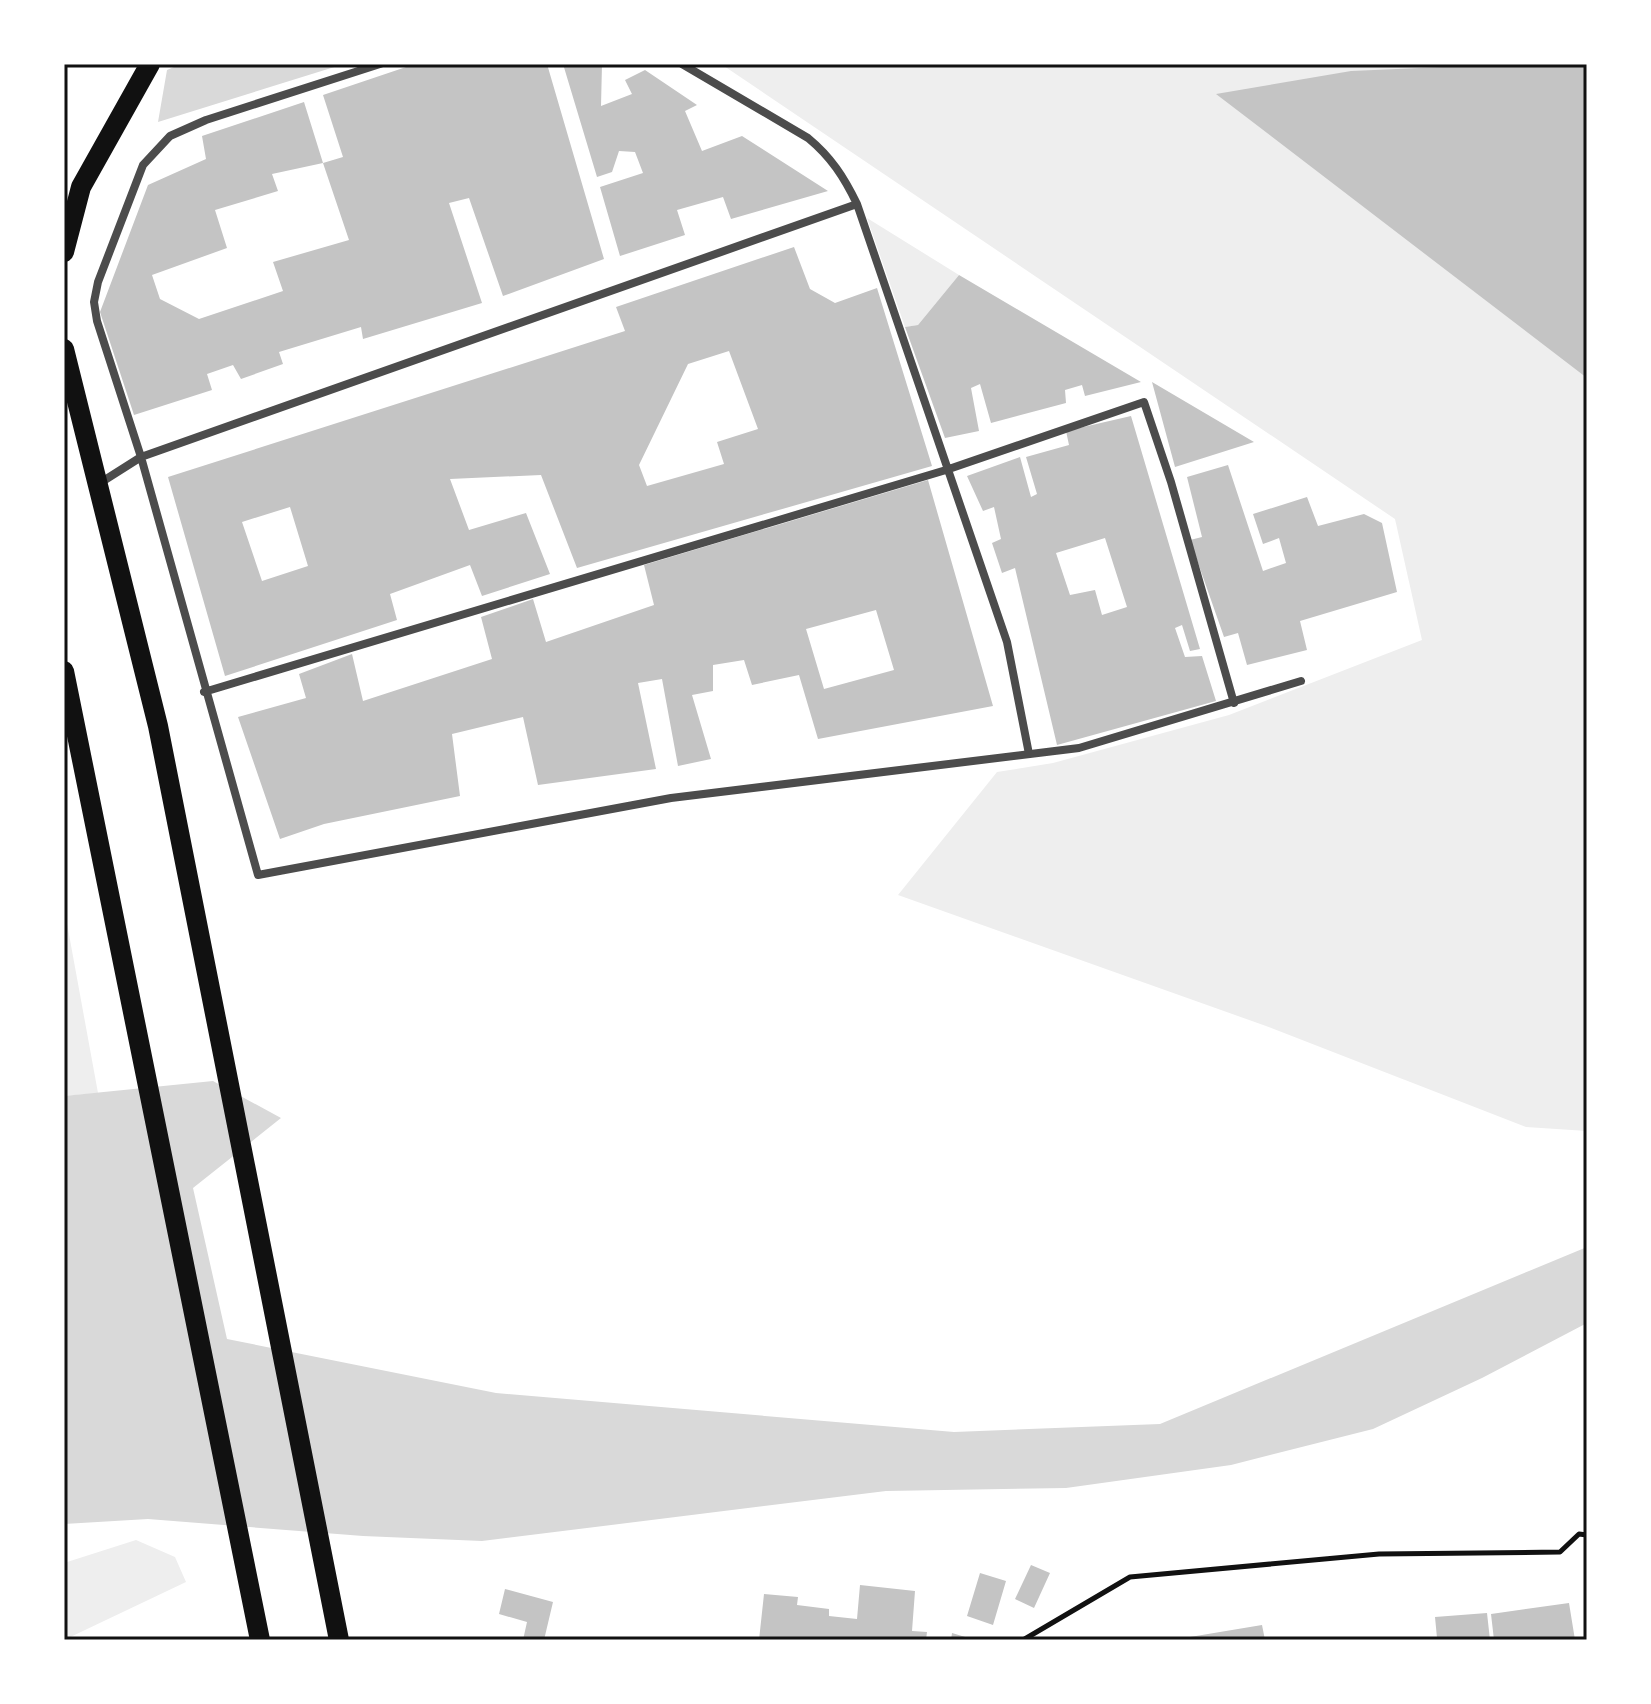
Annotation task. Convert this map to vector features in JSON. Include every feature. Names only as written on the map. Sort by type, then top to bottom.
[{"type":"main road","points":[[64,252],[81,187],[150,64]]},
{"type":"main road","points":[[64,349],[158,726],[339,1640]]},
{"type":"main road","points":[[64,671],[260,1640]]},
{"type":"street","points":[[380,64],[206,120],[170,136],[143,165],[98,282],[94,302],[97,321],[141,457],[204,692],[258,875],[671,798],[1079,748],[1301,681]]},
{"type":"street","points":[[682,64],[808,138],[827,153],[842,174],[857,204],[1007,642],[1029,754]]},
{"type":"street","points":[[96,485],[141,457],[857,204]]},
{"type":"street","points":[[204,692],[946,470],[1144,402],[1171,482],[1234,703]]},
{"type":"path","points":[[1023,1640],[1130,1577],[1379,1554],[1560,1552],[1579,1534],[1587,1535]]},
{"type":"shaded area","points":[[181,64],[344,64],[158,122],[167,70]]},
{"type":"shaded area","points":[[721,64],[1587,64],[1587,1131],[1526,1127],[1266,1026],[898,895],[997,772],[1053,763],[1229,715],[1422,640],[1395,519]]},
{"type":"shaded area","points":[[867,218],[959,275],[918,325],[905,327]]},
{"type":"shaded area","points":[[64,907],[98,1093],[64,1096]]},
{"type":"shaded area","points":[[213,1081],[281,1118],[193,1188],[227,1339],[496,1393],[954,1432],[1160,1424],[1587,1247],[1587,1323],[1482,1378],[1373,1429],[1231,1465],[1066,1488],[886,1491],[482,1541],[363,1536],[148,1519],[64,1524],[64,1096]]},
{"type":"shaded area","points":[[136,1540],[175,1557],[186,1582],[64,1640],[64,1563]]},
{"type":"building","points":[[415,64],[547,64],[604,259],[503,296],[469,198],[449,203],[482,303],[363,339],[361,327],[279,352],[283,364],[241,379],[233,365],[207,374],[212,390],[134,415],[100,312],[148,185],[206,159],[202,136],[304,102],[323,163],[343,157],[323,95]],"holes":[[[323,163],[349,240],[273,262],[283,291],[199,319],[160,299],[152,275],[227,248],[215,210],[278,191],[272,174]]]},
{"type":"building","points":[[563,64],[602,64],[601,106],[632,94],[625,80],[645,70],[697,105],[685,111],[702,151],[742,136],[828,191],[731,219],[723,197],[677,210],[685,235],[620,256],[600,187],[643,173],[635,152],[619,151],[612,172],[597,177]]},
{"type":"building","points":[[1587,64],[1587,378],[1216,94],[1351,71]]},
{"type":"building","points":[[794,247],[810,289],[835,303],[877,288],[932,466],[577,568],[541,475],[450,479],[469,530],[526,513],[550,574],[482,596],[470,565],[390,594],[397,620],[225,676],[168,477],[625,331],[616,307]],"holes":[[[729,351],[758,429],[717,442],[724,464],[647,486],[639,465],[688,364]],[[290,507],[308,566],[262,581],[242,522]]]},
{"type":"building","points":[[959,275],[1141,382],[1085,396],[1082,385],[1065,390],[1066,403],[991,423],[980,384],[971,388],[979,431],[945,438],[905,327],[918,325]]},
{"type":"building","points":[[1152,382],[1254,442],[1175,467]]},
{"type":"building","points":[[1131,416],[1200,649],[1190,651],[1182,625],[1175,628],[1185,657],[1202,656],[1216,701],[1057,745],[1015,568],[1002,573],[992,543],[1001,539],[994,507],[983,511],[967,476],[1020,457],[1031,497],[1037,494],[1026,457],[1069,445],[1066,431]],"holes":[[[1105,538],[1127,607],[1102,615],[1095,590],[1070,595],[1056,553]]]},
{"type":"building","points":[[1228,465],[1263,571],[1286,563],[1279,538],[1263,544],[1253,514],[1307,497],[1318,526],[1364,514],[1382,523],[1397,592],[1300,621],[1307,650],[1247,665],[1238,633],[1224,637],[1190,540],[1202,537],[1187,477]]},
{"type":"building","points":[[928,480],[993,706],[818,739],[799,675],[752,685],[744,660],[713,665],[713,691],[692,695],[711,759],[678,766],[662,679],[638,683],[656,769],[538,785],[523,717],[452,734],[460,796],[324,824],[280,839],[238,717],[306,698],[299,674],[352,654],[363,701],[492,659],[481,617],[533,599],[546,642],[654,605],[644,565]],"holes":[[[876,610],[894,670],[824,689],[806,629]]]},
{"type":"building","points":[[1031,1565],[1050,1573],[1034,1608],[1015,1599]]},
{"type":"building","points":[[980,1573],[1006,1581],[993,1625],[967,1616]]},
{"type":"building","points":[[860,1585],[915,1591],[912,1631],[927,1632],[926,1640],[759,1640],[764,1594],[798,1597],[797,1605],[829,1609],[829,1616],[857,1619]]},
{"type":"building","points":[[505,1589],[553,1602],[544,1640],[523,1640],[527,1622],[499,1614]]},
{"type":"building","points":[[1569,1603],[1575,1640],[1494,1640],[1491,1614]]},
{"type":"building","points":[[1487,1613],[1490,1640],[1437,1638],[1435,1617]]},
{"type":"building","points":[[1262,1625],[1265,1640],[1190,1640],[1190,1637]]},
{"type":"building","points":[[952,1633],[972,1639],[972,1640],[951,1640]]}]
